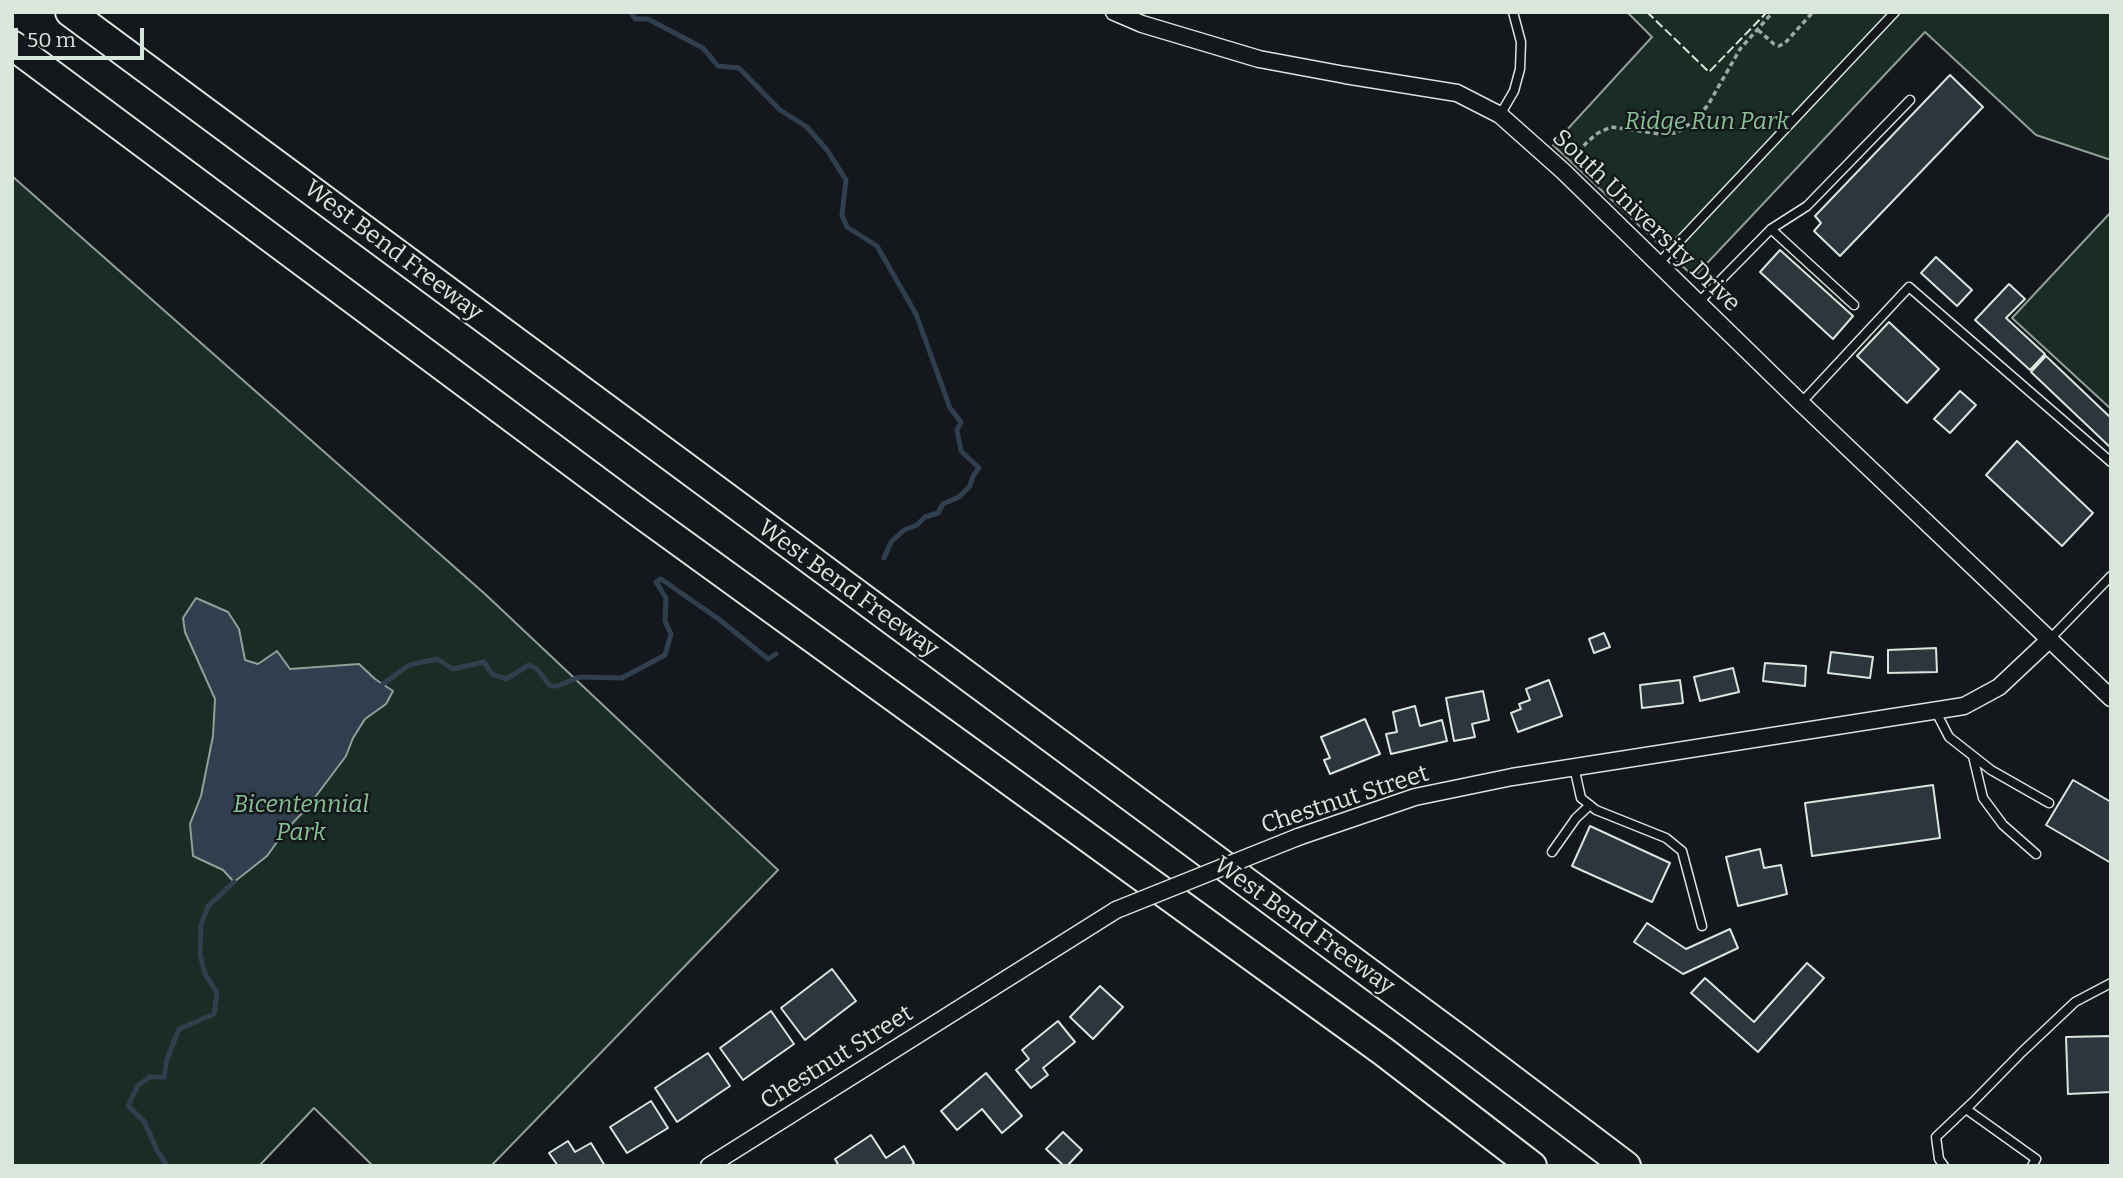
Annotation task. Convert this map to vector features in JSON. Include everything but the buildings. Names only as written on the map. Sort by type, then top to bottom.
[{"type":"highway","name":"West Bend Freeway","points":[[70,12],[1626,1166]]},
{"type":"highway","points":[[12,45],[640,513],[1384,1052],[1532,1166]]},
{"type":"street","name":"South University Drive","points":[[1114,12],[1142,24],[1259,59],[1457,93],[1500,115],[1563,171],[1801,403],[2111,698]]},
{"type":"street","name":"Chestnut Street","points":[[709,1166],[1116,910],[1298,837],[1415,797],[1512,777],[1964,706],[1999,687],[2049,640]]},
{"type":"lane","points":[[1500,115],[1514,91],[1520,69],[1521,42],[1513,12]]},
{"type":"lane","points":[[1657,264],[1895,12]]},
{"type":"lane","points":[[1698,303],[1771,229],[1807,206],[1910,100]]},
{"type":"lane","points":[[1771,229],[1854,305]]},
{"type":"lane","points":[[1801,403],[1909,287],[2111,462]]},
{"type":"lane","points":[[2049,640],[2111,576]]},
{"type":"lane","points":[[1935,710],[1949,737],[1991,770],[2049,803]]},
{"type":"lane","points":[[1973,756],[1983,798],[2003,825],[2036,854]]},
{"type":"lane","points":[[1574,767],[1581,798],[1596,810],[1666,838],[1682,851],[1702,926]]},
{"type":"lane","points":[[1552,852],[1576,818],[1590,805]]},
{"type":"lane","points":[[1944,1166],[1939,1159],[1936,1137],[2075,1002],[2111,983]]},
{"type":"lane","points":[[1966,1109],[2036,1159],[2032,1166]]},
{"type":"path","points":[[1563,171],[1587,142],[1611,127],[1661,134],[1676,133],[1694,121],[1708,105],[1740,49],[1773,12]]},
{"type":"path","points":[[1758,30],[1779,46],[1813,12]]},
{"type":"green space","name":"Ridge Run Park","points":[[1627,12],[2111,12],[2111,160],[2036,135],[1925,32],[1694,277],[1553,145],[1652,37]]},
{"type":"green space","name":"Bicentennial Park","points":[[12,176],[485,594],[778,870],[491,1166],[373,1166],[314,1108],[259,1166],[12,1166]]},
{"type":"green space","points":[[2111,212],[2111,409],[2012,318]]},
{"type":"water","points":[[196,598],[228,612],[239,629],[245,660],[258,664],[277,651],[290,669],[359,664],[393,691],[386,704],[365,719],[346,756],[307,808],[285,831],[267,856],[234,882],[223,870],[193,856],[190,824],[201,796],[213,736],[215,699],[185,632],[183,618]]},
{"type":"waterway","points":[[631,12],[635,19],[648,19],[703,48],[718,66],[739,68],[780,110],[807,127],[827,150],[846,180],[842,215],[847,227],[877,246],[916,314],[950,408],[961,422],[957,430],[961,451],[979,468],[970,486],[959,497],[943,504],[938,513],[925,517],[917,525],[904,530],[891,542],[884,558]]},
{"type":"waterway","points":[[383,684],[409,665],[437,659],[453,669],[484,662],[492,674],[506,679],[529,665],[537,669],[550,686],[579,677],[622,678],[665,655],[671,634],[665,621],[666,598],[656,582],[661,579],[720,620],[768,659],[776,654]]},
{"type":"waterway","points":[[167,1166],[144,1121],[128,1106],[138,1085],[150,1077],[164,1077],[167,1059],[179,1029],[214,1014],[217,993],[205,974],[200,954],[201,925],[208,906],[234,882]]},
{"type":"fence","points":[[1647,12],[1709,72],[1767,12]]}]
